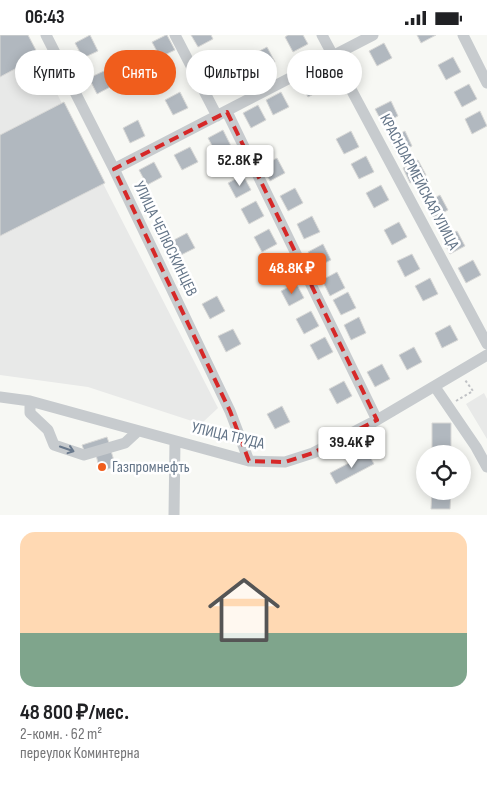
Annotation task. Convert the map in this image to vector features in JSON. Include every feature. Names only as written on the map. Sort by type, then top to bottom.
[{"type":"street","name":"УЛИЦА ЧЕЛЮСКИНЦЕВ","points":[[46,35],[114,169],[230,411],[249,461]]},
{"type":"street","points":[[175,35],[222,114],[377,420]]},
{"type":"street","name":"КРАСНОАРМЕЙСКАЯ УЛИЦА","points":[[322,35],[330,50]]},
{"type":"street","points":[[344,50],[373,35]]},
{"type":"street","points":[[463,35],[487,83]]},
{"type":"street","points":[[114,169],[287,80]]},
{"type":"street","name":"КРАСНОАРМЕЙСКАЯ УЛИЦА","points":[[354,95],[487,344]]},
{"type":"street","name":"УЛИЦА ТРУДА","points":[[0,397],[30,401],[249,461],[285,463],[313,453],[377,420],[487,355]]},
{"type":"street","points":[[435,387],[476,447],[487,467]]},
{"type":"street","points":[[30,401],[30,413],[48,430],[54,445],[84,455],[125,443],[138,431]]},
{"type":"street","points":[[174,515],[175,441]]},
{"type":"path","points":[[467,382],[471,389]]},
{"type":"highlighted area","points":[[227,112],[377,420],[313,453],[285,462],[249,461],[230,411],[114,169]]},
{"type":"shaded area","points":[[0,35],[27,35],[35,50],[15,50],[15,95],[58,95],[218,408],[201,424],[88,387],[0,375]]},
{"type":"shaded area","points":[[484,393],[487,399],[487,439],[466,404]]},
{"type":"building","points":[[0,35],[28,35],[36,50],[15,50],[15,69],[0,77]]},
{"type":"building","points":[[90,35],[98,51],[94,53],[94,50],[79,50],[75,43]]},
{"type":"building","points":[[167,35],[175,50],[156,50],[152,42]]},
{"type":"building","points":[[191,35],[211,35],[213,39],[198,47]]},
{"type":"building","points":[[288,35],[303,35],[308,44],[297,50],[292,50],[285,37]]},
{"type":"building","points":[[417,35],[436,35],[421,43]]},
{"type":"building","points":[[384,43],[392,58],[377,66],[369,51]]},
{"type":"building","points":[[453,57],[461,72],[446,80],[438,65]]},
{"type":"building","points":[[104,71],[104,90],[97,94],[94,88],[94,76]]},
{"type":"building","points":[[469,84],[477,99],[462,107],[454,92]]},
{"type":"building","points":[[180,92],[188,108],[173,115],[165,100]]},
{"type":"building","points":[[281,92],[289,107],[273,115],[266,100]]},
{"type":"building","points":[[391,101],[398,116],[383,124],[375,109]]},
{"type":"building","points":[[64,102],[105,183],[0,236],[0,135]]},
{"type":"building","points":[[258,105],[266,120],[251,128],[243,113]]},
{"type":"building","points":[[480,111],[487,126],[472,134],[465,119]]},
{"type":"building","points":[[138,120],[145,136],[130,143],[123,128]]},
{"type":"building","points":[[223,130],[231,146],[216,153],[208,138]]},
{"type":"building","points":[[351,131],[359,147],[344,154],[336,139]]},
{"type":"building","points":[[405,131],[412,146],[397,154],[389,139]]},
{"type":"building","points":[[190,147],[198,162],[182,170],[174,155]]},
{"type":"building","points":[[366,156],[374,172],[359,179],[351,164]]},
{"type":"building","points":[[277,158],[285,173],[270,181],[262,166]]},
{"type":"building","points":[[418,160],[426,175],[410,183],[403,168]]},
{"type":"building","points":[[154,162],[162,177],[147,185],[139,170]]},
{"type":"building","points":[[243,175],[251,190],[236,198],[228,183]]},
{"type":"building","points":[[381,185],[389,200],[374,208],[366,193]]},
{"type":"building","points":[[295,188],[303,203],[288,211],[280,196]]},
{"type":"building","points":[[440,195],[448,210],[433,218],[425,203]]},
{"type":"building","points":[[256,201],[264,216],[249,224],[241,209]]},
{"type":"building","points":[[312,216],[320,232],[304,239],[297,224]]},
{"type":"building","points":[[399,222],[407,237],[392,245],[384,230]]},
{"type":"building","points":[[269,229],[277,244],[262,252],[254,237]]},
{"type":"building","points":[[457,231],[465,246],[450,254],[442,238]]},
{"type":"building","points":[[187,233],[195,248],[179,256],[172,241]]},
{"type":"building","points":[[323,244],[331,260],[316,267],[308,252]]},
{"type":"building","points":[[283,254],[290,269],[275,277],[268,262]]},
{"type":"building","points":[[412,254],[420,269],[405,277],[397,261]]},
{"type":"building","points":[[473,260],[481,275],[466,283],[458,268]]},
{"type":"building","points":[[337,272],[345,288],[330,296],[322,280]]},
{"type":"building","points":[[430,278],[438,294],[423,301],[415,286]]},
{"type":"building","points":[[296,283],[304,298],[289,306],[281,291]]},
{"type":"building","points":[[348,292],[356,308],[341,315],[333,300]]},
{"type":"building","points":[[217,296],[225,311],[210,319],[202,304]]},
{"type":"building","points":[[311,311],[319,326],[304,334],[296,319]]},
{"type":"building","points":[[359,317],[366,333],[351,340],[344,325]]},
{"type":"building","points":[[450,325],[458,340],[442,348],[435,333]]},
{"type":"building","points":[[233,329],[241,344],[226,352],[218,336]]},
{"type":"building","points":[[325,337],[333,352],[318,360],[310,345]]},
{"type":"building","points":[[414,347],[422,362],[407,370],[399,355]]},
{"type":"building","points":[[382,364],[390,379],[375,387],[367,372]]},
{"type":"building","points":[[344,381],[352,396],[337,404],[329,389]]},
{"type":"building","points":[[282,406],[290,422],[275,429],[267,414]]},
{"type":"building","points":[[432,423],[451,423],[451,445],[432,445]]},
{"type":"building","points":[[107,437],[111,449],[86,456],[82,445]]},
{"type":"building","points":[[111,451],[116,467],[100,471],[96,455]]},
{"type":"building","points":[[368,453],[374,464],[336,484],[330,473]]},
{"type":"building","points":[[432,500],[450,500],[450,509],[431,509]]},
{"type":"place","name":"Газпромнефть","points":[[102,467]]}]
